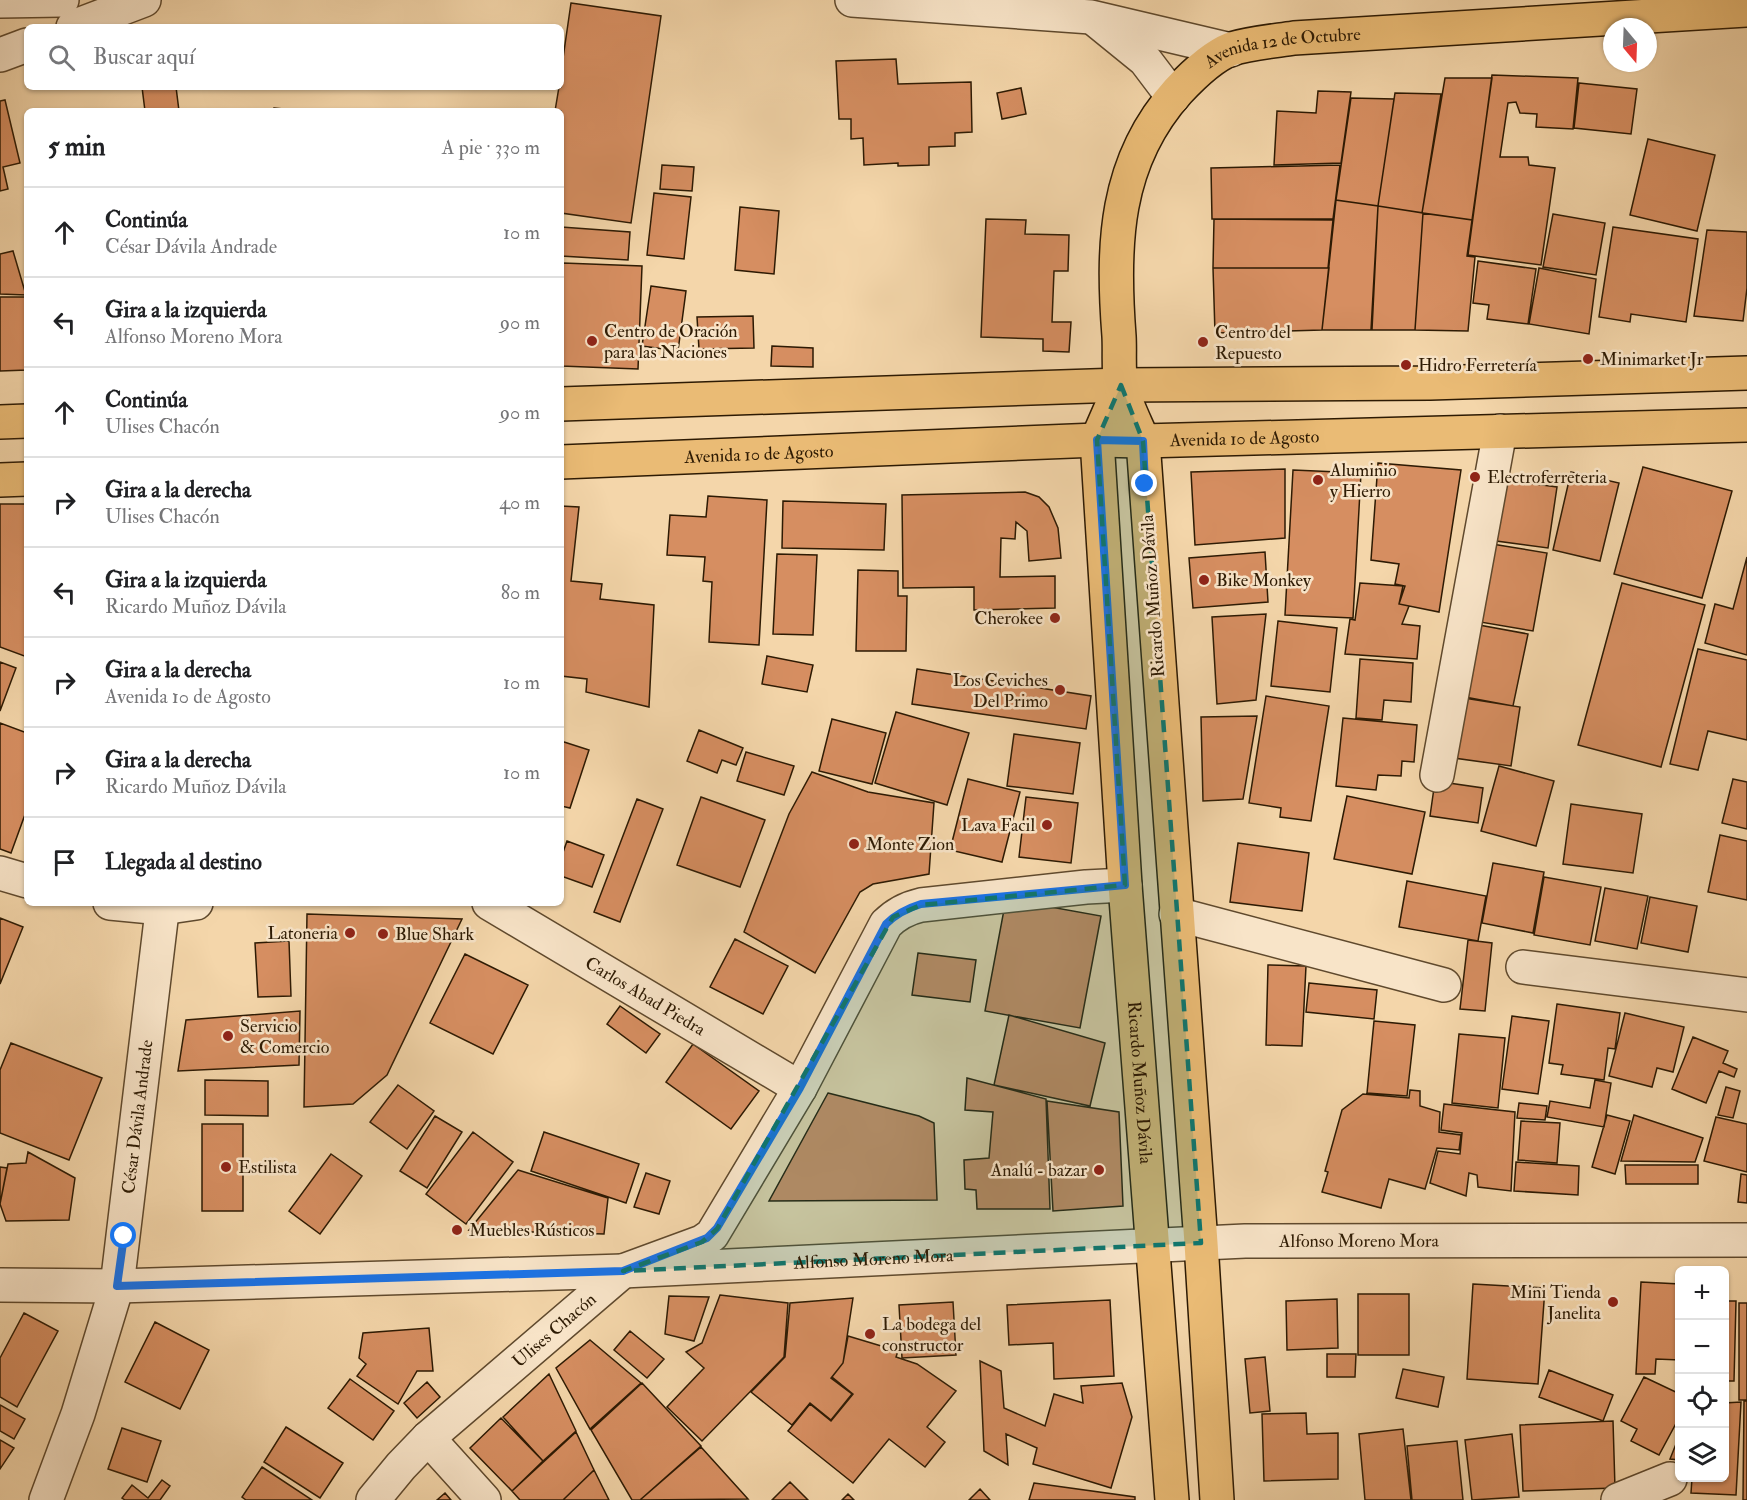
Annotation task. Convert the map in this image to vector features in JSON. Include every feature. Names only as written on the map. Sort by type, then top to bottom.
[{"type":"main road","name":"Avenida 12 de Octubre","points":[[1707,12],[1742,0]]},
{"type":"main road","name":"Avenida 12 de Octubre","points":[[1121,385],[1115,261],[1121,201],[1140,146],[1173,97],[1196,71],[1231,50],[1294,38],[1747,10]]},
{"type":"main road","points":[[564,404],[1121,385],[1430,383],[1747,373]]},
{"type":"main road","name":"Ricardo Muñoz Dávila","points":[[1121,385],[1097,440],[1125,885],[1172,1500]]},
{"type":"main road","name":"Ricardo Muñoz Dávila","points":[[1121,385],[1143,441],[1202,1243],[1217,1500]]},
{"type":"main road","points":[[0,422],[24,421]]},
{"type":"main road","name":"Avenida 10 de Agosto","points":[[564,462],[1097,440],[1143,441],[1747,425]]},
{"type":"main road","points":[[0,480],[24,479]]},
{"type":"street","points":[[0,1],[62,0]]},
{"type":"street","points":[[81,24],[144,0]]},
{"type":"street","points":[[852,0],[1091,16],[1231,50]]},
{"type":"street","points":[[1091,16],[1145,60],[1173,97]]},
{"type":"street","points":[[0,55],[24,46]]},
{"type":"street","points":[[1437,776],[1500,431]]},
{"type":"street","points":[[0,873],[24,880]]},
{"type":"street","name":"Ulises Chacón","points":[[373,1500],[428,1438],[623,1271],[702,1242],[712,1235],[800,1088],[886,924],[893,917],[921,904],[1125,885]]},
{"type":"street","name":"César Dávila Andrade","points":[[46,1500],[78,1414],[117,1286],[163,906]]},
{"type":"street","name":"Carlos Abad Piedra","points":[[494,906],[800,1088]]},
{"type":"street","points":[[1176,914],[1444,985]]},
{"type":"street","points":[[1523,967],[1747,995]]},
{"type":"street","name":"Alfonso Moreno Mora","points":[[0,1286],[117,1286],[623,1271],[1245,1241],[1747,1240]]},
{"type":"street","points":[[428,1438],[484,1500]]},
{"type":"street","points":[[1618,1500],[1670,1479]]},
{"type":"highlighted area","points":[[1121,385],[1143,441],[1201,1243],[623,1271],[702,1242],[717,1229],[893,917],[921,905],[1125,885],[1097,440]]},
{"type":"building","points":[[571,3],[661,16],[631,223],[564,213],[564,108],[556,108],[558,90],[564,90],[564,51]]},
{"type":"building","points":[[896,59],[898,84],[971,82],[972,132],[955,133],[955,146],[929,147],[929,165],[898,166],[898,163],[864,165],[863,138],[851,139],[851,119],[839,119],[836,61]]},
{"type":"building","points":[[1492,75],[1578,78],[1573,129],[1536,127],[1537,114],[1520,113],[1516,102],[1508,103],[1500,157],[1528,157],[1529,165],[1555,168],[1541,265],[1468,255]]},
{"type":"building","points":[[1445,78],[1492,78],[1472,220],[1422,213]]},
{"type":"building","points":[[1579,83],[1637,89],[1631,134],[1574,128]]},
{"type":"building","points":[[1021,88],[1026,114],[1002,119],[997,93]]},
{"type":"building","points":[[142,90],[176,90],[179,108],[145,108]]},
{"type":"building","points":[[1318,91],[1351,92],[1341,163],[1274,165],[1277,111],[1316,113]]},
{"type":"building","points":[[1395,93],[1441,94],[1422,213],[1378,206]]},
{"type":"building","points":[[1351,98],[1394,99],[1378,206],[1336,200]]},
{"type":"building","points":[[5,100],[20,163],[3,167],[8,189],[0,191],[0,101]]},
{"type":"building","points":[[1648,139],[1715,155],[1697,231],[1630,215]]},
{"type":"building","points":[[662,165],[694,167],[692,191],[660,189]]},
{"type":"building","points":[[1340,165],[1333,219],[1212,219],[1211,168]]},
{"type":"building","points":[[654,193],[691,197],[684,259],[647,255]]},
{"type":"building","points":[[1336,200],[1378,206],[1371,330],[1322,330]]},
{"type":"building","points":[[1378,206],[1423,213],[1415,330],[1372,330]]},
{"type":"building","points":[[740,207],[779,211],[774,274],[735,270]]},
{"type":"building","points":[[1423,213],[1472,220],[1467,256],[1475,257],[1468,331],[1415,330]]},
{"type":"building","points":[[1553,214],[1605,223],[1596,275],[1543,267]]},
{"type":"building","points":[[986,219],[1026,220],[1025,234],[1069,235],[1068,271],[1054,271],[1052,322],[1071,322],[1069,352],[1043,351],[1043,339],[981,337]]},
{"type":"building","points":[[1214,219],[1333,220],[1328,268],[1213,268]]},
{"type":"building","points":[[564,227],[630,232],[628,260],[564,256]]},
{"type":"building","points":[[1613,227],[1698,239],[1686,322],[1631,314],[1630,322],[1599,317]]},
{"type":"building","points":[[1707,230],[1747,232],[1747,288],[1743,321],[1694,316]]},
{"type":"building","points":[[13,251],[24,295],[0,294],[0,254]]},
{"type":"building","points":[[1478,261],[1536,269],[1528,324],[1487,319],[1489,305],[1473,303]]},
{"type":"building","points":[[564,263],[642,266],[638,369],[564,366]]},
{"type":"building","points":[[1213,268],[1329,268],[1322,330],[1215,333]]},
{"type":"building","points":[[1539,268],[1596,279],[1589,334],[1529,324]]},
{"type":"building","points":[[651,286],[686,291],[678,351],[642,346]]},
{"type":"building","points":[[0,297],[24,297],[24,370],[0,371]]},
{"type":"building","points":[[753,316],[754,348],[699,349],[697,317]]},
{"type":"building","points":[[772,346],[813,348],[813,367],[771,366]]},
{"type":"building","points":[[1378,463],[1461,470],[1439,612],[1399,604],[1405,586],[1395,584],[1399,564],[1371,560]]},
{"type":"building","points":[[1643,467],[1732,491],[1702,598],[1614,574]]},
{"type":"building","points":[[1285,469],[1285,538],[1195,545],[1191,472]]},
{"type":"building","points":[[1293,470],[1361,473],[1353,618],[1285,615]]},
{"type":"building","points":[[1571,472],[1619,483],[1600,561],[1553,550]]},
{"type":"building","points":[[1498,479],[1557,487],[1548,548],[1489,540]]},
{"type":"building","points":[[1025,492],[1039,497],[1049,507],[1058,528],[1061,558],[1029,561],[1027,531],[1016,522],[1015,539],[1001,538],[1000,577],[1055,576],[1055,608],[974,610],[974,587],[903,588],[902,495]]},
{"type":"building","points":[[708,496],[767,500],[759,645],[709,642],[712,582],[703,581],[705,557],[667,555],[670,515],[706,517]]},
{"type":"building","points":[[783,501],[886,504],[884,550],[782,548]]},
{"type":"building","points":[[0,504],[24,504],[24,656],[0,647]]},
{"type":"building","points":[[564,506],[579,507],[571,581],[602,584],[600,599],[654,605],[649,707],[586,692],[587,679],[564,676]]},
{"type":"building","points":[[1492,544],[1547,553],[1533,631],[1480,622]]},
{"type":"building","points":[[1265,552],[1268,602],[1193,608],[1189,558]]},
{"type":"building","points":[[777,554],[817,555],[813,635],[773,634]]},
{"type":"building","points":[[1747,557],[1747,655],[1705,643],[1715,604],[1733,609]]},
{"type":"building","points":[[858,570],[898,571],[898,596],[907,596],[906,651],[856,651]]},
{"type":"building","points":[[1360,583],[1403,586],[1399,604],[1409,606],[1402,624],[1420,626],[1417,659],[1345,654],[1350,619],[1355,620]]},
{"type":"building","points":[[1622,583],[1705,605],[1661,767],[1578,745]]},
{"type":"building","points":[[1266,614],[1256,700],[1217,704],[1212,617]]},
{"type":"building","points":[[1278,621],[1337,628],[1330,692],[1271,686]]},
{"type":"building","points":[[1479,625],[1528,634],[1513,706],[1465,697]]},
{"type":"building","points":[[1698,649],[1747,660],[1747,740],[1708,731],[1698,770],[1670,764]]},
{"type":"building","points":[[767,656],[813,665],[807,692],[762,684]]},
{"type":"building","points":[[1360,659],[1413,663],[1411,702],[1384,700],[1382,720],[1356,718]]},
{"type":"building","points":[[0,662],[16,668],[0,711]]},
{"type":"building","points":[[917,669],[1091,696],[1086,729],[912,704]]},
{"type":"building","points":[[1266,696],[1329,706],[1311,821],[1280,817],[1281,808],[1249,803]]},
{"type":"building","points":[[1464,698],[1520,707],[1511,766],[1454,758]]},
{"type":"building","points":[[896,712],[969,733],[947,805],[875,783]]},
{"type":"building","points":[[1257,716],[1243,799],[1203,801],[1201,717]]},
{"type":"building","points":[[1343,718],[1417,725],[1414,762],[1402,761],[1401,776],[1378,775],[1376,790],[1336,786]]},
{"type":"building","points":[[832,719],[886,733],[872,784],[819,771]]},
{"type":"building","points":[[0,723],[24,732],[24,817],[11,853],[0,849]]},
{"type":"building","points":[[699,730],[743,748],[736,765],[722,760],[717,773],[687,761]]},
{"type":"building","points":[[1014,734],[1080,743],[1073,794],[1007,786]]},
{"type":"building","points":[[564,742],[589,750],[570,808],[564,807]]},
{"type":"building","points":[[746,752],[794,766],[784,795],[737,781]]},
{"type":"building","points":[[1499,766],[1554,781],[1536,846],[1481,831]]},
{"type":"building","name":"Monte Zion","points":[[812,772],[868,792],[934,803],[929,874],[873,884],[860,892],[815,973],[744,932],[789,814]]},
{"type":"building","points":[[968,779],[1020,792],[1002,862],[950,850]]},
{"type":"building","points":[[1733,779],[1747,782],[1747,829],[1722,823]]},
{"type":"building","points":[[1435,781],[1483,788],[1478,823],[1430,816]]},
{"type":"building","points":[[1347,796],[1425,812],[1412,874],[1334,859]]},
{"type":"building","points":[[701,797],[765,820],[740,887],[677,865]]},
{"type":"building","points":[[1026,797],[1078,803],[1071,863],[1019,857]]},
{"type":"building","points":[[637,799],[663,809],[620,922],[594,912]]},
{"type":"building","points":[[1571,804],[1642,814],[1633,873],[1563,864]]},
{"type":"building","points":[[1720,835],[1747,841],[1747,900],[1708,892]]},
{"type":"building","points":[[567,841],[604,855],[592,887],[564,877],[564,850]]},
{"type":"building","points":[[1238,843],[1309,853],[1302,911],[1230,902]]},
{"type":"building","points":[[1493,863],[1544,872],[1533,933],[1482,923]]},
{"type":"building","points":[[1544,877],[1601,887],[1590,945],[1534,935]]},
{"type":"building","points":[[1407,881],[1486,896],[1478,941],[1399,927]]},
{"type":"building","points":[[1605,888],[1648,896],[1637,949],[1595,941]]},
{"type":"building","points":[[1650,897],[1697,906],[1688,952],[1641,943]]},
{"type":"building","points":[[1006,899],[1101,916],[1080,1028],[985,1011]]},
{"type":"building","points":[[307,914],[462,919],[387,1075],[353,1104],[304,1107]]},
{"type":"building","points":[[0,918],[23,927],[0,984]]},
{"type":"building","points":[[735,939],[788,966],[763,1014],[710,987]]},
{"type":"building","points":[[1468,940],[1492,943],[1485,1011],[1460,1009]]},
{"type":"building","points":[[289,941],[291,996],[258,997],[255,943]]},
{"type":"building","points":[[918,953],[976,960],[970,1002],[912,995]]},
{"type":"building","points":[[465,954],[528,985],[493,1054],[430,1023]]},
{"type":"building","points":[[1268,965],[1306,966],[1302,1046],[1266,1045]]},
{"type":"building","points":[[1309,983],[1377,990],[1374,1019],[1306,1012]]},
{"type":"building","points":[[1557,1004],[1620,1013],[1615,1049],[1608,1048],[1604,1080],[1561,1074],[1563,1065],[1549,1063]]},
{"type":"building","points":[[620,1006],[660,1034],[646,1053],[607,1024]]},
{"type":"building","points":[[300,1011],[299,1065],[178,1071],[186,1020]]},
{"type":"building","points":[[1625,1013],[1684,1027],[1673,1072],[1657,1068],[1652,1087],[1609,1076]]},
{"type":"building","points":[[1009,1015],[1105,1043],[1090,1106],[994,1085]]},
{"type":"building","points":[[1512,1016],[1549,1021],[1538,1094],[1502,1089]]},
{"type":"building","points":[[1374,1021],[1415,1025],[1407,1096],[1367,1093]]},
{"type":"building","points":[[1459,1034],[1505,1038],[1498,1108],[1452,1103]]},
{"type":"building","points":[[1693,1037],[1728,1051],[1723,1063],[1737,1069],[1734,1077],[1719,1071],[1706,1103],[1672,1089]]},
{"type":"building","points":[[11,1043],[102,1078],[69,1160],[0,1133],[0,1070]]},
{"type":"building","points":[[693,1044],[759,1091],[731,1129],[666,1082]]},
{"type":"building","points":[[967,1078],[1046,1099],[1050,1209],[977,1209],[976,1190],[965,1189],[964,1160],[989,1158],[993,1112],[965,1110]]},
{"type":"building","points":[[205,1080],[268,1081],[268,1116],[205,1115]]},
{"type":"building","points":[[1595,1080],[1611,1083],[1604,1127],[1547,1117],[1550,1101],[1590,1108]]},
{"type":"building","points":[[398,1085],[434,1111],[407,1149],[370,1122]]},
{"type":"building","points":[[1726,1087],[1740,1091],[1733,1118],[1718,1115]]},
{"type":"building","points":[[1410,1090],[1420,1091],[1420,1106],[1440,1112],[1439,1132],[1461,1135],[1459,1150],[1437,1148],[1425,1189],[1389,1179],[1381,1208],[1322,1192],[1328,1172],[1325,1171],[1342,1110],[1363,1094],[1409,1098]]},
{"type":"building","points":[[828,1093],[919,1116],[934,1123],[937,1200],[769,1201]]},
{"type":"building","points":[[1047,1101],[1119,1112],[1123,1206],[1053,1211]]},
{"type":"building","points":[[1519,1103],[1547,1106],[1545,1120],[1517,1118]]},
{"type":"building","points":[[1444,1104],[1515,1112],[1511,1191],[1478,1187],[1477,1175],[1469,1173],[1466,1196],[1430,1183],[1438,1151],[1460,1154],[1462,1133],[1441,1130]]},
{"type":"building","points":[[1607,1115],[1630,1121],[1615,1174],[1592,1167]]},
{"type":"building","points":[[1634,1115],[1703,1138],[1695,1162],[1621,1161]]},
{"type":"building","points":[[435,1116],[462,1132],[427,1188],[400,1171]]},
{"type":"building","points":[[1716,1117],[1747,1124],[1747,1172],[1704,1161]]},
{"type":"building","points":[[1521,1121],[1560,1123],[1557,1163],[1518,1160]]},
{"type":"building","points":[[202,1124],[243,1124],[243,1211],[202,1211]]},
{"type":"building","points":[[473,1132],[513,1162],[466,1224],[426,1194]]},
{"type":"building","points":[[544,1132],[639,1164],[626,1203],[531,1171]]},
{"type":"building","points":[[28,1152],[75,1178],[69,1220],[6,1221],[0,1204],[8,1164],[26,1163]]},
{"type":"building","points":[[331,1154],[362,1176],[320,1234],[289,1211]]},
{"type":"building","points":[[1516,1162],[1579,1166],[1578,1195],[1514,1191]]},
{"type":"building","points":[[1625,1165],[1698,1165],[1698,1184],[1626,1184]]},
{"type":"building","points":[[0,1167],[7,1168],[0,1204]]},
{"type":"building","points":[[518,1170],[608,1198],[604,1234],[469,1230]]},
{"type":"building","points":[[646,1173],[670,1181],[659,1214],[634,1207]]},
{"type":"building","points":[[1741,1174],[1747,1175],[1747,1203],[1738,1202]]},
{"type":"building","points":[[1641,1282],[1675,1284],[1675,1360],[1656,1359],[1655,1374],[1636,1374]]},
{"type":"building","points":[[1473,1284],[1545,1288],[1538,1384],[1467,1379]]},
{"type":"building","points":[[1358,1294],[1409,1294],[1409,1355],[1358,1355]]},
{"type":"building","points":[[720,1295],[788,1303],[784,1357],[702,1441],[667,1407],[704,1368],[686,1352],[702,1343]]},
{"type":"building","points":[[669,1296],[709,1297],[694,1341],[665,1334]]},
{"type":"building","points":[[853,1298],[843,1363],[831,1378],[852,1394],[831,1420],[810,1403],[792,1425],[751,1392],[785,1357],[790,1303]]},
{"type":"building","points":[[1337,1299],[1338,1348],[1287,1350],[1286,1301]]},
{"type":"building","points":[[1110,1300],[1114,1376],[1054,1379],[1053,1343],[1009,1345],[1007,1305]]},
{"type":"building","points":[[1729,1301],[1736,1301],[1734,1381],[1729,1381]]},
{"type":"building","points":[[953,1302],[956,1355],[902,1358],[899,1305]]},
{"type":"building","points":[[1739,1303],[1747,1303],[1747,1400],[1739,1400]]},
{"type":"building","points":[[24,1313],[58,1331],[17,1407],[0,1397],[0,1358]]},
{"type":"building","points":[[155,1322],[209,1350],[180,1409],[125,1382]]},
{"type":"building","points":[[429,1328],[433,1371],[417,1371],[398,1404],[357,1376],[366,1364],[359,1358],[363,1333]]},
{"type":"building","points":[[630,1331],[664,1359],[647,1378],[614,1350]]},
{"type":"building","points":[[848,1336],[898,1351],[896,1357],[917,1364],[956,1391],[927,1427],[945,1442],[925,1467],[889,1439],[853,1483],[788,1431],[810,1404],[831,1421],[853,1394],[832,1377],[843,1363]]},
{"type":"building","points":[[590,1340],[641,1383],[590,1429],[556,1368]]},
{"type":"building","points":[[1327,1354],[1356,1354],[1355,1377],[1327,1377]]},
{"type":"building","points":[[1265,1357],[1270,1411],[1250,1413],[1245,1359]]},
{"type":"building","points":[[980,1361],[1001,1371],[1004,1408],[1045,1426],[1054,1394],[1083,1403],[1081,1386],[1122,1383],[1132,1417],[1111,1488],[1033,1464],[1037,1448],[1006,1434],[1008,1465],[984,1451]]},
{"type":"building","points":[[1403,1369],[1444,1377],[1438,1407],[1396,1398]]},
{"type":"building","points":[[1549,1370],[1613,1395],[1603,1421],[1539,1397]]},
{"type":"building","points":[[549,1374],[576,1431],[543,1461],[503,1417]]},
{"type":"building","points":[[1644,1377],[1675,1392],[1675,1425],[1659,1455],[1631,1441],[1637,1429],[1621,1421]]},
{"type":"building","points":[[350,1379],[394,1411],[373,1440],[328,1408]]},
{"type":"building","points":[[427,1382],[440,1397],[417,1418],[404,1403]]},
{"type":"building","points":[[642,1383],[701,1446],[640,1500],[632,1500],[591,1430]]},
{"type":"building","points":[[1744,1401],[1747,1401],[1747,1500],[1743,1500]]},
{"type":"building","points":[[1741,1402],[1736,1495],[1691,1493],[1692,1482],[1729,1482],[1729,1403]]},
{"type":"building","points":[[0,1405],[25,1419],[14,1439],[0,1431]]},
{"type":"building","points":[[1306,1413],[1307,1434],[1338,1433],[1338,1479],[1264,1481],[1262,1414]]},
{"type":"building","points":[[501,1418],[543,1461],[512,1491],[470,1448]]},
{"type":"building","points":[[1613,1421],[1615,1488],[1523,1491],[1520,1425]]},
{"type":"building","points":[[286,1427],[343,1463],[320,1498],[264,1462]]},
{"type":"building","points":[[122,1428],[161,1441],[147,1482],[108,1469]]},
{"type":"building","points":[[1403,1429],[1411,1500],[1365,1500],[1359,1434]]},
{"type":"building","points":[[576,1432],[594,1470],[563,1500],[520,1500],[512,1491]]},
{"type":"building","points":[[1512,1434],[1519,1497],[1472,1500],[1465,1440]]},
{"type":"building","points":[[0,1440],[14,1448],[0,1469]]},
{"type":"building","points":[[1457,1441],[1463,1500],[1412,1500],[1407,1446]]},
{"type":"building","points":[[1675,1446],[1675,1460],[1670,1459]]},
{"type":"building","points":[[701,1447],[748,1499],[640,1500]]},
{"type":"building","points":[[262,1467],[312,1500],[246,1500],[242,1497]]},
{"type":"building","points":[[594,1470],[609,1500],[563,1500]]},
{"type":"building","points":[[162,1480],[170,1486],[160,1500],[125,1500],[122,1498],[132,1485],[148,1498]]},
{"type":"building","points":[[790,1482],[808,1500],[772,1500]]},
{"type":"building","points":[[1034,1483],[1135,1497],[1135,1500],[1029,1500]]},
{"type":"building","points":[[980,1489],[990,1500],[969,1500]]},
{"type":"building","points":[[445,1493],[451,1500],[437,1500]]},
{"type":"building","points":[[848,1494],[854,1500],[842,1500]]},
{"type":"place","name":"Centro de Oración para las Naciones","points":[[592,341]]},
{"type":"place","name":"Centro del Repuesto","points":[[1203,342]]},
{"type":"place","name":"Minimarket Jr","points":[[1588,359]]},
{"type":"place","name":"Hidro Ferretería","points":[[1406,365]]},
{"type":"place","name":"Electroferreteria","points":[[1475,477]]},
{"type":"place","name":"Aluminio y Hierro","points":[[1318,480]]},
{"type":"place","name":"Bike Monkey","points":[[1204,580]]},
{"type":"place","name":"Cherokee","points":[[1055,618]]},
{"type":"place","name":"Los Ceviches Del Primo","points":[[1060,690]]},
{"type":"place","name":"Lava Facil","points":[[1047,825]]},
{"type":"place","name":"Monte Zion","points":[[854,844]]},
{"type":"place","name":"Latoneria","points":[[350,933]]},
{"type":"place","name":"Blue Shark","points":[[383,934]]},
{"type":"place","name":"Servicio & Comercio","points":[[228,1036]]},
{"type":"place","name":"Estilista","points":[[226,1167]]},
{"type":"place","name":"Analú - bazar","points":[[1099,1170]]},
{"type":"place","name":"Muebles Rústicos","points":[[457,1230]]},
{"type":"place","name":"Mini Tienda Janelita","points":[[1613,1302]]},
{"type":"place","name":"La bodega del constructor","points":[[870,1334]]},
{"type":"route","points":[[124,1236],[117,1286],[623,1271],[702,1242],[712,1235],[773,1136],[886,924],[893,917],[921,904],[1125,885],[1097,440],[1143,441],[1145,484]]}]
